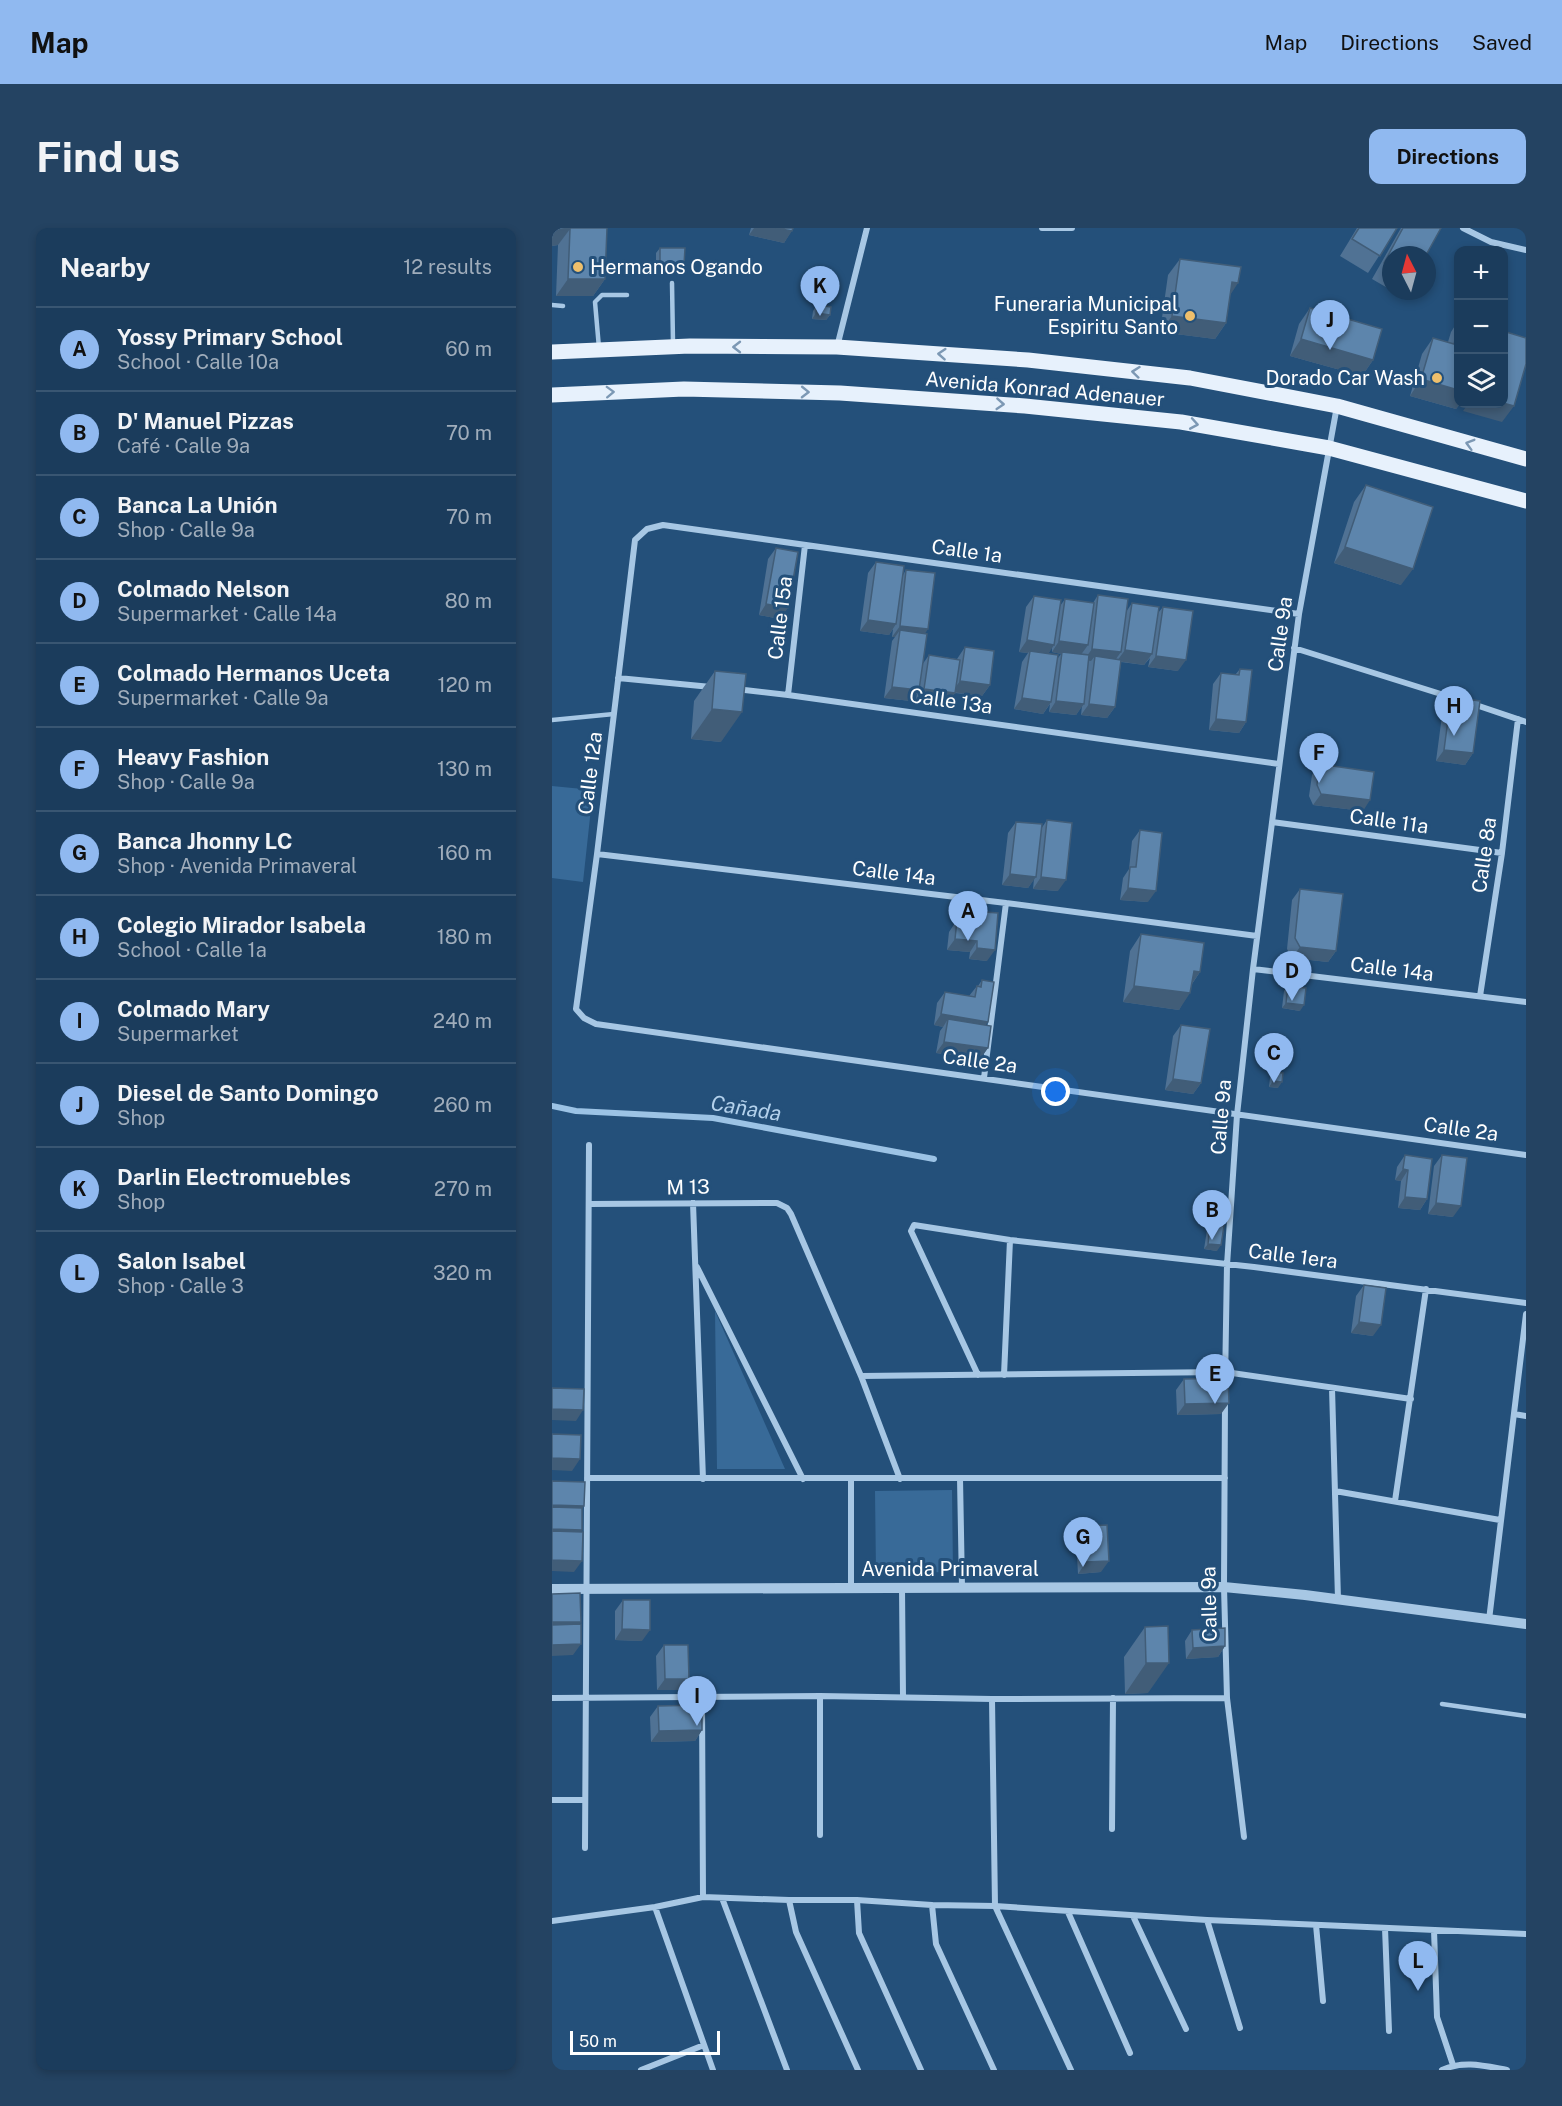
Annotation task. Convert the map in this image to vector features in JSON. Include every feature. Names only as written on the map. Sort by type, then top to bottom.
[{"type":"main road","name":"Avenida Konrad Adenauer","points":[[552,352],[673,347],[837,347],[1028,360],[1190,378],[1337,406],[1526,459]]},
{"type":"main road","name":"Avenida Konrad Adenauer","points":[[552,395],[684,389],[840,393],[1025,406],[1181,422],[1329,448],[1526,501]]},
{"type":"street","points":[[837,347],[867,228]]},
{"type":"street","points":[[1042,228],[1072,228]]},
{"type":"street","points":[[1463,228],[1491,242],[1526,250]]},
{"type":"street","name":"Calle 9a","points":[[1244,1837],[1227,1698],[1224,1587],[1227,1265],[1237,1115],[1257,936],[1299,614],[1337,406]]},
{"type":"street","name":"Calle 1a","points":[[634,540],[647,529],[663,525],[1299,614]]},
{"type":"street","name":"Calle 12a","points":[[576,1009],[597,854],[634,540]]},
{"type":"street","name":"Calle 15a","points":[[788,695],[805,545]]},
{"type":"street","points":[[1294,648],[1413,684],[1526,722]]},
{"type":"street","points":[[618,678],[720,688]]},
{"type":"street","name":"Calle 13a","points":[[731,689],[1280,764]]},
{"type":"street","name":"Calle 8a","points":[[1480,996],[1502,854],[1518,719]]},
{"type":"street","name":"Calle 11a","points":[[1272,822],[1502,854]]},
{"type":"street","name":"Calle 14a","points":[[597,854],[1006,903],[1257,936]]},
{"type":"street","points":[[984,1078],[1006,903]]},
{"type":"street","name":"Calle 14a","points":[[1253,969],[1526,1002]]},
{"type":"street","name":"Calle 2a","points":[[576,1009],[584,1018],[596,1024],[1526,1155]]},
{"type":"street","points":[[585,1848],[589,1144]]},
{"type":"street","points":[[693,1203],[703,1479]]},
{"type":"street","name":"M 13","points":[[588,1204],[777,1203],[787,1208],[792,1214],[861,1376]]},
{"type":"street","name":"Calle 1era","points":[[978,1375],[911,1231],[914,1226],[1010,1240],[1526,1303]]},
{"type":"street","points":[[1004,1375],[1010,1240]]},
{"type":"street","points":[[695,1264],[803,1479]]},
{"type":"street","points":[[1395,1501],[1426,1289]]},
{"type":"street","points":[[1490,1620],[1526,1314]]},
{"type":"street","points":[[900,1479],[861,1376],[1225,1372],[1411,1399]]},
{"type":"street","points":[[1332,1388],[1338,1599]]},
{"type":"street","points":[[1514,1414],[1526,1416]]},
{"type":"street","points":[[587,1478],[1225,1478]]},
{"type":"street","points":[[851,1478],[851,1588]]},
{"type":"street","points":[[960,1478],[962,1587]]},
{"type":"street","points":[[1335,1491],[1500,1520]]},
{"type":"street","name":"Avenida Primaveral","points":[[552,1589],[1224,1587],[1338,1599],[1526,1624]]},
{"type":"street","points":[[902,1588],[903,1697]]},
{"type":"street","points":[[552,1698],[820,1696],[992,1699],[1227,1698]]},
{"type":"street","points":[[819,1835],[820,1696]]},
{"type":"street","points":[[702,1698],[704,1897]]},
{"type":"street","points":[[1112,1829],[1113,1698]]},
{"type":"street","points":[[992,1699],[994,1906],[1071,2070]]},
{"type":"street","points":[[552,1800],[585,1800]]},
{"type":"street","points":[[552,1921],[655,1907],[704,1897],[994,1906],[1207,1920],[1526,1934]]},
{"type":"street","points":[[722,1898],[787,2070]]},
{"type":"street","points":[[789,1900],[796,1932],[858,2070]]},
{"type":"street","points":[[857,1900],[859,1933],[921,2070]]},
{"type":"street","points":[[932,1905],[936,1944],[994,2070]]},
{"type":"street","points":[[655,1907],[713,2070]]},
{"type":"street","points":[[1068,1912],[1130,2053]]},
{"type":"street","points":[[1133,1916],[1186,2029]]},
{"type":"street","points":[[1207,1920],[1240,2028]]},
{"type":"street","points":[[1316,1925],[1323,2001]]},
{"type":"street","points":[[1385,1928],[1389,2031]]},
{"type":"street","points":[[1434,1930],[1437,2017],[1453,2065]]},
{"type":"street","points":[[641,2070],[704,2044]]},
{"type":"street","points":[[1442,2070],[1453,2065],[1470,2064],[1507,2070]]},
{"type":"lane","points":[[672,283],[673,347]]},
{"type":"lane","points":[[599,350],[595,302],[602,295],[627,295]]},
{"type":"lane","points":[[552,305],[563,306]]},
{"type":"lane","points":[[552,720],[614,714]]},
{"type":"lane","points":[[1442,1704],[1526,1716]]},
{"type":"shaded area","points":[[552,786],[593,790],[583,882],[552,878]]},
{"type":"shaded area","points":[[715,1311],[785,1469],[717,1469]]},
{"type":"shaded area","points":[[952,1490],[953,1572],[876,1573],[875,1491]]},
{"type":"building","points":[[552,228],[607,228],[605,279],[568,279],[570,229],[552,230]]},
{"type":"building","points":[[776,228],[793,228],[792,231]]},
{"type":"building","points":[[1359,228],[1397,228],[1386,246],[1382,246],[1380,256],[1352,239]]},
{"type":"building","points":[[1403,228],[1441,228],[1431,246],[1393,246]]},
{"type":"building","points":[[660,248],[685,248],[684,265],[660,264]]},
{"type":"building","points":[[1180,259],[1241,267],[1238,283],[1232,282],[1226,323],[1172,316]]},
{"type":"building","points":[[817,305],[831,307],[830,315],[816,313]]},
{"type":"building","points":[[1310,308],[1382,329],[1373,360],[1301,339]]},
{"type":"building","points":[[1508,333],[1526,338],[1526,364],[1514,406],[1508,404]]},
{"type":"building","points":[[1433,338],[1454,344],[1454,389],[1421,379]]},
{"type":"building","points":[[1366,485],[1433,507],[1413,569],[1345,547]]},
{"type":"building","points":[[776,548],[798,552],[788,608],[766,604]]},
{"type":"building","points":[[876,562],[904,566],[896,624],[868,620]]},
{"type":"building","points":[[906,570],[935,573],[928,629],[900,626]]},
{"type":"building","points":[[1098,595],[1128,599],[1121,652],[1092,649]]},
{"type":"building","points":[[1034,596],[1061,600],[1054,645],[1027,640]]},
{"type":"building","points":[[1065,599],[1094,603],[1088,645],[1059,641]]},
{"type":"building","points":[[1132,603],[1159,607],[1152,654],[1125,650]]},
{"type":"building","points":[[1163,607],[1193,611],[1186,660],[1156,656]]},
{"type":"building","points":[[900,630],[927,634],[919,690],[892,687]]},
{"type":"building","points":[[965,647],[994,651],[990,685],[960,681]]},
{"type":"building","points":[[1030,651],[1058,655],[1051,702],[1022,698]]},
{"type":"building","points":[[1062,652],[1089,655],[1084,704],[1056,701]]},
{"type":"building","points":[[929,655],[960,660],[955,693],[924,689]]},
{"type":"building","points":[[1095,656],[1121,660],[1115,707],[1089,704]]},
{"type":"building","points":[[1240,669],[1252,670],[1246,722],[1216,719],[1221,673],[1239,675]]},
{"type":"building","points":[[715,671],[746,674],[742,712],[712,709]]},
{"type":"building","points":[[1451,697],[1480,701],[1473,753],[1444,750]]},
{"type":"building","points":[[1319,764],[1374,772],[1370,800],[1321,794],[1317,785]]},
{"type":"building","points":[[1047,820],[1072,823],[1066,880],[1041,877]]},
{"type":"building","points":[[1016,822],[1042,824],[1036,877],[1010,874]]},
{"type":"building","points":[[1140,830],[1162,833],[1156,891],[1128,888],[1130,867],[1136,867]]},
{"type":"building","points":[[1300,889],[1343,894],[1336,951],[1300,947],[1295,938]]},
{"type":"building","points":[[970,911],[998,913],[995,950],[977,948],[977,941],[955,939],[957,920],[969,922]]},
{"type":"building","points":[[1141,934],[1204,943],[1200,972],[1194,971],[1190,993],[1134,986]]},
{"type":"building","points":[[982,980],[994,982],[988,1022],[941,1014],[945,992],[975,997],[977,986],[981,987]]},
{"type":"building","points":[[1288,986],[1306,988],[1304,1005],[1286,1003]]},
{"type":"building","points":[[948,1019],[991,1026],[988,1048],[944,1042]]},
{"type":"building","points":[[1181,1025],[1210,1029],[1201,1083],[1173,1079]]},
{"type":"building","points":[[1274,1072],[1283,1073],[1282,1082],[1273,1081]]},
{"type":"building","points":[[1405,1155],[1432,1159],[1427,1199],[1405,1197],[1408,1170],[1403,1169]]},
{"type":"building","points":[[1442,1155],[1467,1158],[1461,1206],[1436,1203]]},
{"type":"building","points":[[1210,1224],[1224,1226],[1221,1245],[1208,1244]]},
{"type":"building","points":[[1364,1285],[1386,1288],[1381,1325],[1359,1322]]},
{"type":"building","points":[[1228,1378],[1229,1403],[1185,1404],[1184,1379]]},
{"type":"building","points":[[552,1388],[584,1389],[583,1410],[552,1409]]},
{"type":"building","points":[[552,1434],[581,1435],[580,1459],[552,1458]]},
{"type":"building","points":[[552,1481],[585,1482],[584,1506],[552,1505]]},
{"type":"building","points":[[552,1507],[582,1508],[582,1530],[552,1529]]},
{"type":"building","points":[[1107,1525],[1109,1561],[1086,1562],[1084,1526]]},
{"type":"building","points":[[552,1531],[583,1532],[582,1561],[552,1560]]},
{"type":"building","points":[[580,1593],[581,1622],[552,1622],[552,1594]]},
{"type":"building","points":[[623,1600],[650,1600],[650,1630],[622,1629]]},
{"type":"building","points":[[581,1624],[581,1644],[552,1645],[552,1625]]},
{"type":"building","points":[[1168,1626],[1169,1663],[1146,1663],[1145,1627]]},
{"type":"building","points":[[1225,1628],[1225,1646],[1193,1648],[1192,1630]]},
{"type":"building","points":[[664,1645],[688,1645],[689,1679],[665,1679]]},
{"type":"building","points":[[702,1705],[702,1730],[659,1731],[658,1706]]},
{"type":"waterway","name":"Cañada","points":[[552,1106],[576,1111],[713,1118],[934,1159]]},
{"type":"place","name":"Hermanos Ogando","points":[[578,267]]},
{"type":"place","name":"Darlin Electromuebles","points":[[820,316]]},
{"type":"place","name":"Funeraria Municipal Espiritu Santo","points":[[1190,316]]},
{"type":"place","name":"Diesel de Santo Domingo","points":[[1330,350]]},
{"type":"place","name":"Dorado Car Wash","points":[[1437,378]]},
{"type":"place","name":"Colegio Mirador Isabela","points":[[1454,736]]},
{"type":"place","name":"Heavy Fashion","points":[[1319,783]]},
{"type":"place","name":"Yossy Primary School","points":[[968,941]]},
{"type":"place","name":"Colmado Nelson","points":[[1292,1001]]},
{"type":"place","name":"Banca La Unión","points":[[1274,1083]]},
{"type":"place","name":"D' Manuel Pizzas","points":[[1212,1240]]},
{"type":"place","name":"Colmado Hermanos Uceta","points":[[1215,1404]]},
{"type":"place","name":"Banca Jhonny LC","points":[[1083,1567]]},
{"type":"place","name":"Colmado Mary","points":[[697,1726]]},
{"type":"place","name":"Salon Isabel","points":[[1418,1991]]}]
